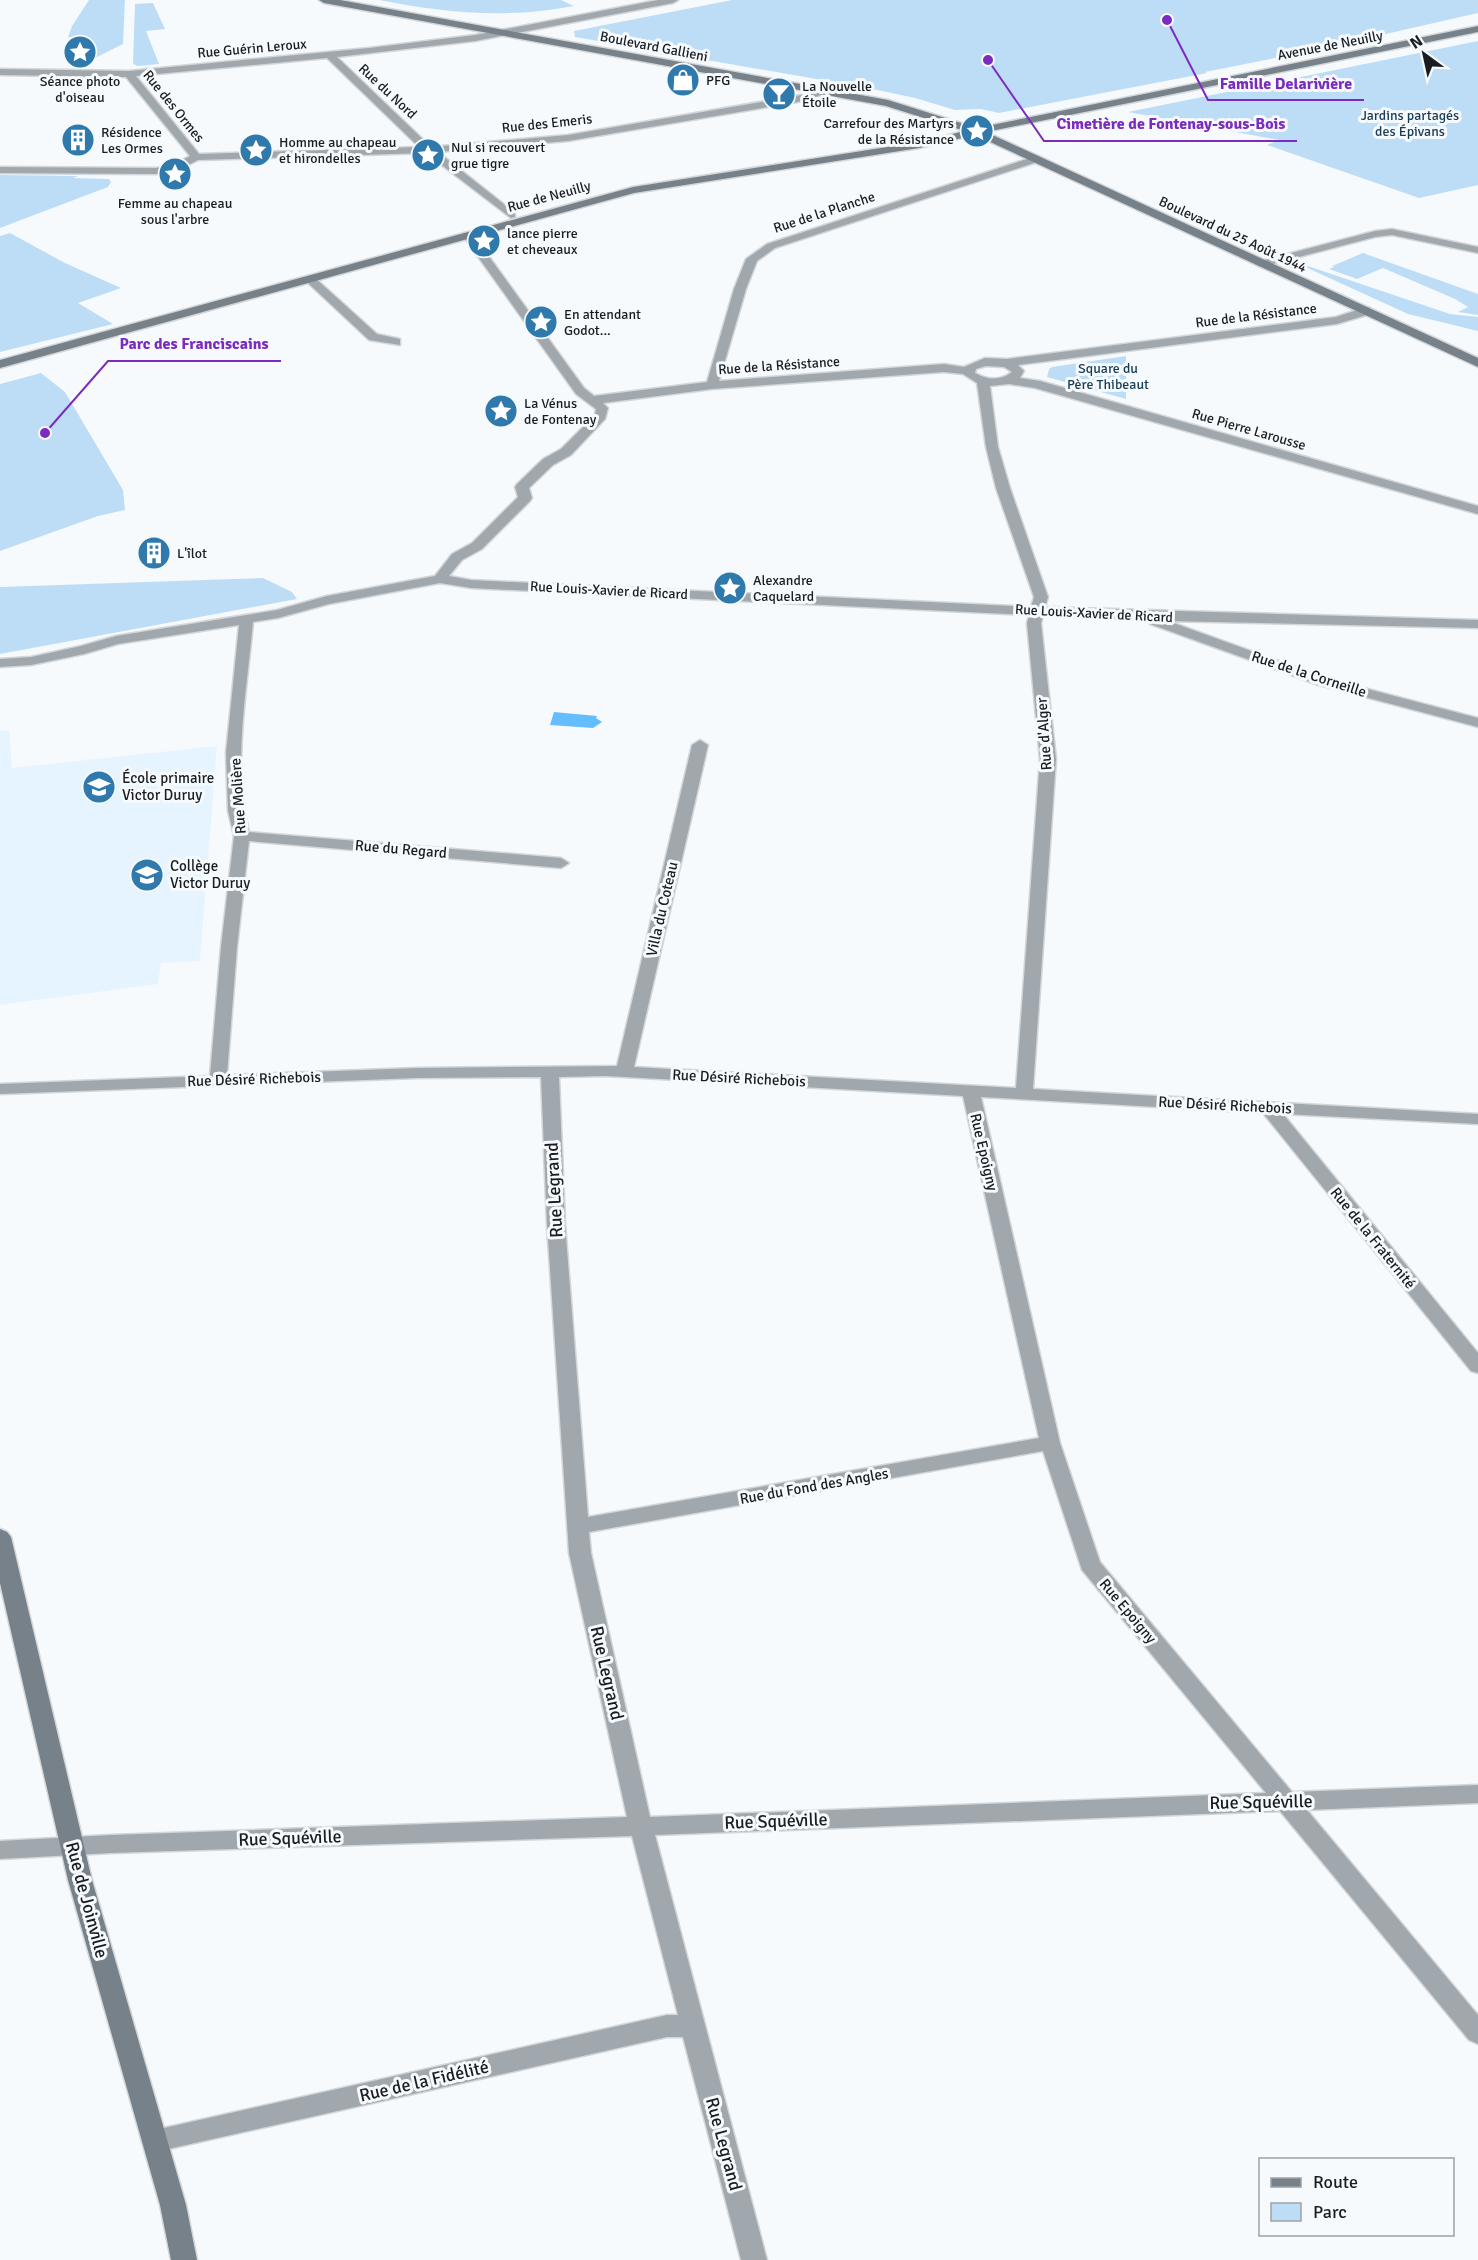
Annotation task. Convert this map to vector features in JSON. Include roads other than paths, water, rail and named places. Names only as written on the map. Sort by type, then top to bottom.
[{"type":"street","name":"Boulevard Gallieni","points":[[324,0],[825,91],[916,110],[976,131]]},
{"type":"street","name":"Rue Guérin Leroux","points":[[0,72],[129,74],[330,56],[505,32],[673,0]]},
{"type":"street","name":"Avenue de Neuilly","points":[[976,131],[1478,29]]},
{"type":"street","name":"Rue du Nord","points":[[330,56],[428,150],[511,214]]},
{"type":"street","name":"Rue des Ormes","points":[[129,74],[196,157]]},
{"type":"street","name":"Rue des Emeris","points":[[196,157],[428,150],[568,138],[809,97],[825,91]]},
{"type":"street","name":"Boulevard du 25 Août 1944","points":[[976,131],[1033,160],[1478,363]]},
{"type":"street","name":"Rue de Neuilly","points":[[0,364],[633,190],[919,145],[976,131]]},
{"type":"street","points":[[0,170],[156,171],[173,169],[196,157]]},
{"type":"street","name":"Rue de la Planche","points":[[712,385],[740,289],[752,259],[771,246],[1033,160]]},
{"type":"street","points":[[1261,264],[1375,234],[1392,232],[1478,250]]},
{"type":"street","points":[[440,579],[457,557],[477,546],[525,498],[522,487],[548,462],[566,453],[601,416],[602,408],[580,391],[468,235]]},
{"type":"street","points":[[311,280],[373,337],[396,342]]},
{"type":"street","name":"Rue de la Résistance","points":[[593,400],[712,385],[944,368],[968,370],[979,363],[993,361],[1007,363],[1337,320],[1366,311]]},
{"type":"street","points":[[1007,363],[1018,371],[1010,380]]},
{"type":"street","points":[[968,370],[972,376],[983,381]]},
{"type":"street","name":"Rue Pierre Larousse","points":[[983,381],[1010,380],[1033,383],[1478,510]]},
{"type":"street","name":"Rue d'Alger","points":[[983,381],[992,447],[1003,488],[1041,597],[1034,623],[1048,759],[1024,1095]]},
{"type":"street","name":"Rue Louis-Xavier de Ricard","points":[[0,663],[31,661],[84,650],[116,640],[278,614],[327,600],[440,579],[471,584],[1142,616],[1478,624]]},
{"type":"street","name":"Rue de la Corneille","points":[[1142,616],[1321,681],[1478,723]]},
{"type":"street","name":"Rue Molière","points":[[218,1081],[229,947],[242,836],[236,811],[234,753],[246,620]]},
{"type":"street","name":"Villa du Coteau","points":[[624,1072],[700,745]]},
{"type":"street","name":"Rue du Regard","points":[[242,836],[561,863]]},
{"type":"street","name":"Rue Désiré Richebois","points":[[0,1089],[550,1071],[624,1072],[1478,1119]]},
{"type":"street","name":"Rue Legrand","points":[[550,1071],[556,1224],[580,1554],[641,1826],[754,2260]]},
{"type":"street","name":"Rue Epoigny","points":[[971,1092],[1050,1443],[1090,1564],[1478,2033]]},
{"type":"street","name":"Rue de la Fraternité","points":[[1269,1108],[1478,1366]]},
{"type":"street","name":"Rue du Fond des Angles","points":[[577,1526],[611,1522],[1050,1443]]},
{"type":"street","name":"Rue de Joinville","points":[[0,1537],[80,1880],[173,2205],[184,2260]]},
{"type":"street","name":"Rue Squéville","points":[[0,1850],[1478,1794]]},
{"type":"street","name":"Rue de la Fidélité","points":[[155,2141],[667,2026],[693,2026]]},
{"type":"water","points":[[554,712],[597,716],[596,718],[602,722],[593,728],[550,725]]},
{"type":"place","name":"Famille Delarivière","points":[[1167,20]]},
{"type":"place","name":"Séance photo d'oiseau","points":[[80,52]]},
{"type":"place","name":"Cimetière de Fontenay-sous-Bois","points":[[988,60]]},
{"type":"place","name":"PFG","points":[[683,80]]},
{"type":"place","name":"La Nouvelle Étoile","points":[[779,94]]},
{"type":"place","name":"Carrefour des Martyrs de la Résistance","points":[[977,131]]},
{"type":"place","name":"Résidence Les Ormes","points":[[78,140]]},
{"type":"place","name":"Homme au chapeau et hirondelles","points":[[256,150]]},
{"type":"place","name":"Nul si recouvert grue tigre","points":[[428,155]]},
{"type":"place","name":"Femme au chapeau sous l'arbre","points":[[175,174]]},
{"type":"place","name":"lance pierre et cheveaux","points":[[484,241]]},
{"type":"place","name":"En attendant Godot...","points":[[541,322]]},
{"type":"place","name":"La Vénus de Fontenay","points":[[501,411]]},
{"type":"place","name":"Parc des Franciscains","points":[[45,433]]},
{"type":"place","name":"L'îlot","points":[[154,553]]},
{"type":"place","name":"Alexandre Caquelard","points":[[730,588]]},
{"type":"place","name":"École primaire Victor Duruy","points":[[99,787]]},
{"type":"place","name":"Collège Victor Duruy","points":[[147,875]]},
{"type":"park label","name":"Jardins partagés des Épivans","points":[[1410,124]]},
{"type":"park label","name":"Square du Père Thibeaut","points":[[1108,376]]}]
